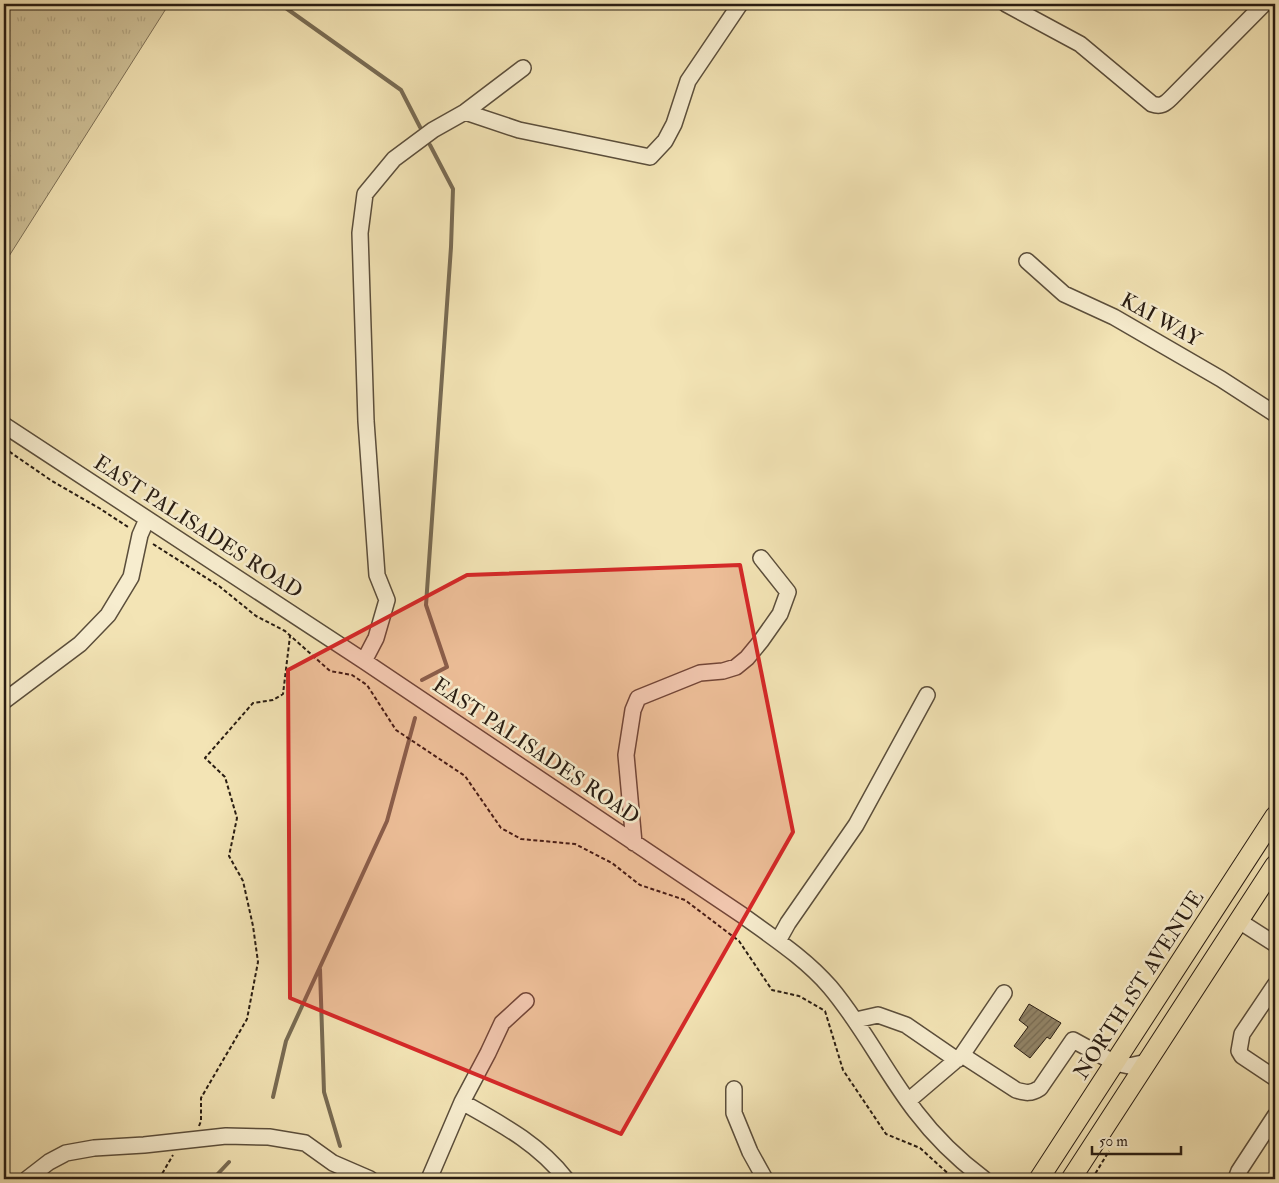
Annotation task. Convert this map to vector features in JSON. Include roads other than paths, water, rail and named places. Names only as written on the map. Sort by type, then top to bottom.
[{"type":"main road","name":"NORTH 1ST AVENUE","points":[[1039,1179],[1275,816]]},
{"type":"main road","points":[[1071,1179],[1275,865]]},
{"type":"main road","points":[[1216,908],[1239,921]]},
{"type":"street","points":[[465,112],[518,130],[650,157],[665,141],[674,124],[688,81],[740,4]]},
{"type":"street","points":[[1006,4],[1080,44],[1152,104],[1158,106],[1165,104],[1264,4]]},
{"type":"street","points":[[364,661],[376,638],[387,600],[377,575],[366,421],[360,233],[364,194],[394,159],[433,130],[465,112],[523,68]]},
{"type":"street","name":"KAI WAY","points":[[1027,262],[1064,294],[1114,317],[1221,379],[1275,414]]},
{"type":"street","name":"EAST PALISADES ROAD","points":[[4,424],[364,661],[778,941],[817,973],[834,992],[856,1020],[908,1101],[941,1141],[967,1166],[984,1179]]},
{"type":"street","points":[[4,701],[80,644],[108,615],[131,577],[140,534],[147,519]]},
{"type":"street","points":[[634,843],[626,755],[633,710],[638,698],[700,673],[723,672],[736,667],[747,658],[780,614],[788,592],[761,558]]},
{"type":"street","points":[[778,941],[793,915],[856,824],[927,695]]},
{"type":"street","points":[[1239,921],[1275,944]]},
{"type":"street","points":[[1275,985],[1242,1034],[1239,1051],[1242,1056],[1275,1078]]},
{"type":"street","points":[[908,1101],[959,1057],[1004,993]]},
{"type":"street","points":[[429,1179],[462,1102],[502,1022],[526,1001]]},
{"type":"street","points":[[856,1020],[878,1015],[906,1025],[1016,1090],[1026,1093],[1040,1088],[1073,1040],[1115,1063],[1128,1066],[1147,1062]]},
{"type":"street","points":[[734,1089],[734,1113],[750,1152],[764,1179]]},
{"type":"street","points":[[462,1102],[528,1140],[555,1165],[566,1179]]},
{"type":"street","points":[[1236,1179],[1239,1171],[1275,1116]]},
{"type":"street","points":[[27,1179],[49,1162],[66,1153],[94,1148],[144,1145],[226,1136],[269,1137],[305,1143],[333,1163],[370,1179]]},
{"type":"waterway","points":[[284,4],[283,6],[401,90],[420,127]]},
{"type":"waterway","points":[[422,680],[447,667],[426,605],[451,247],[453,189],[430,145]]},
{"type":"waterway","points":[[273,1097],[286,1041],[387,821],[415,718]]},
{"type":"waterway","points":[[320,969],[324,1092],[340,1146]]},
{"type":"waterway","points":[[213,1179],[229,1162]]}]
